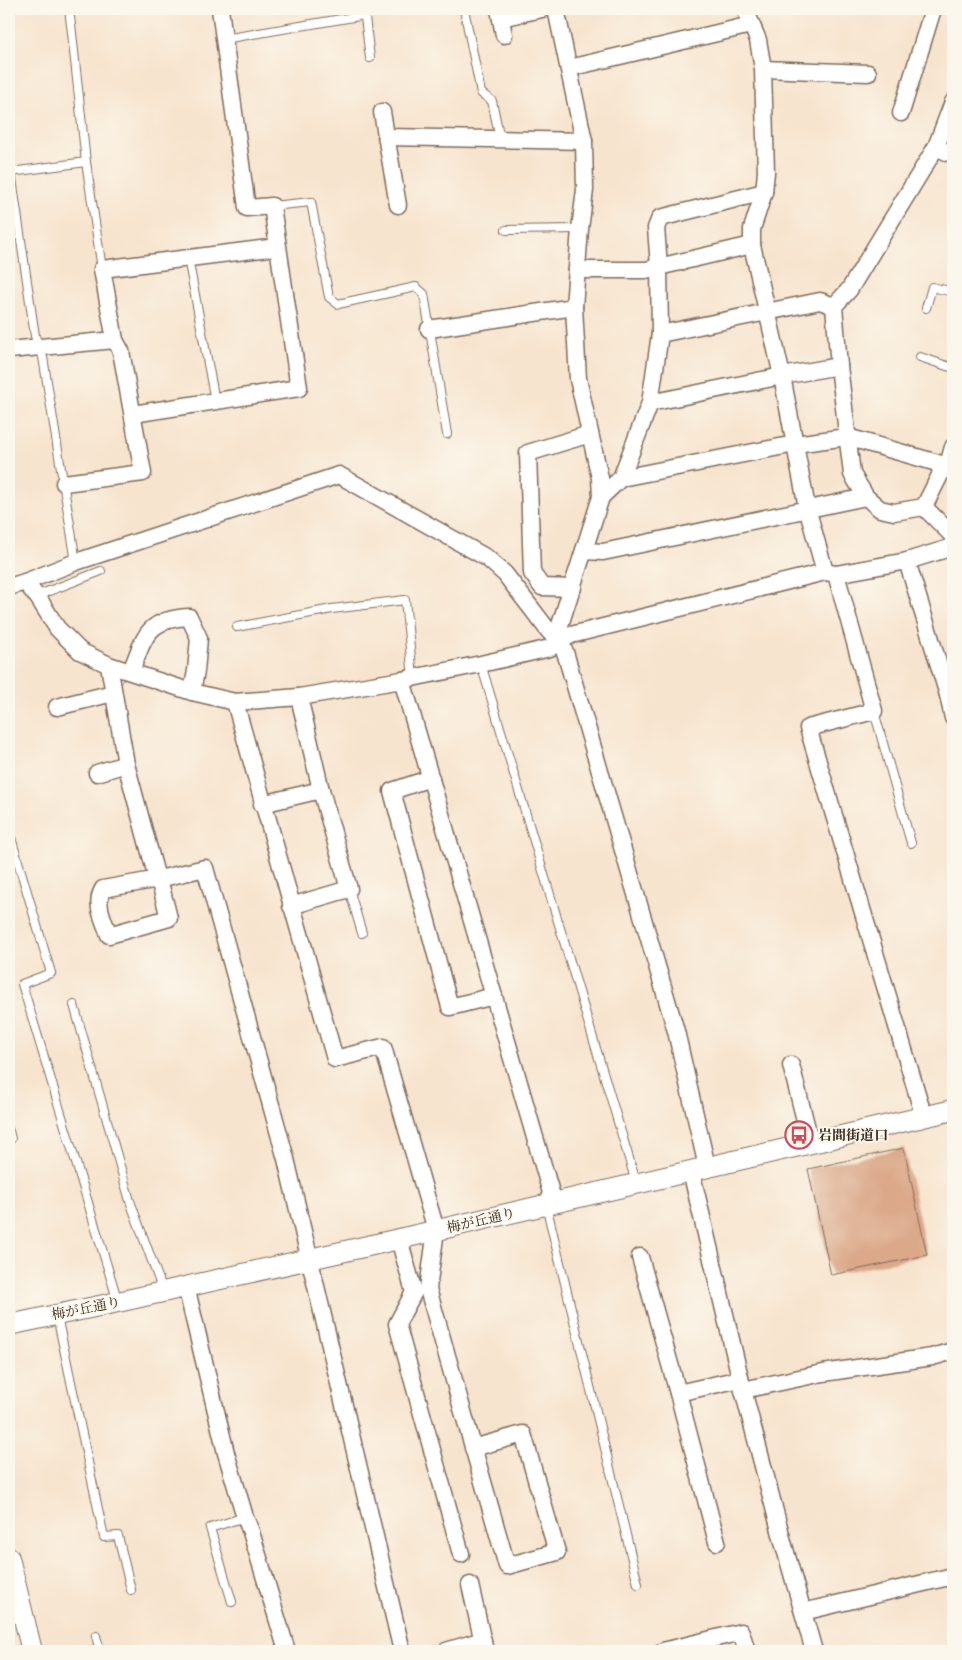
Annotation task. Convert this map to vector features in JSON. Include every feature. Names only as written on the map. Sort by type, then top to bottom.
[{"type":"street","points":[[133,414],[299,388],[272,206],[247,208],[220,9]]},
{"type":"street","points":[[504,35],[500,14],[542,9]]},
{"type":"street","points":[[556,9],[584,141],[585,190],[574,307],[578,379],[600,478],[601,497],[560,625],[560,643]]},
{"type":"street","points":[[745,9],[758,40],[763,69],[766,172],[764,192],[752,229],[752,245],[782,376],[807,508],[831,573],[874,711],[808,728],[924,1117]]},
{"type":"street","points":[[901,113],[933,9]]},
{"type":"street","points":[[569,68],[751,25]]},
{"type":"street","points":[[763,69],[868,72]]},
{"type":"street","points":[[924,507],[894,512],[880,509],[866,497],[852,474],[834,306],[849,290],[936,147],[953,102]]},
{"type":"street","points":[[382,112],[398,205]]},
{"type":"street","points":[[387,137],[584,141]]},
{"type":"street","points":[[936,147],[953,155]]},
{"type":"street","points":[[601,497],[621,478],[650,403],[660,334],[659,266],[656,228],[660,218],[764,192]]},
{"type":"street","points":[[577,270],[646,270],[752,245]]},
{"type":"street","points":[[64,483],[144,473],[120,351],[115,340],[102,269],[277,248]]},
{"type":"street","points":[[660,334],[820,301],[834,306]]},
{"type":"street","points":[[429,329],[574,307]]},
{"type":"street","points":[[9,350],[115,340]]},
{"type":"street","points":[[650,403],[839,366]]},
{"type":"street","points":[[573,588],[542,587],[532,573],[528,453],[590,434]]},
{"type":"street","points":[[621,478],[795,444],[847,436],[947,465]]},
{"type":"street","points":[[924,507],[947,465],[953,447]]},
{"type":"street","points":[[9,587],[76,562],[339,475],[487,558],[505,574],[560,643],[568,661],[676,1031],[699,1169],[741,1385],[814,1651]]},
{"type":"street","points":[[584,552],[603,552],[866,497]]},
{"type":"street","points":[[924,507],[953,536]]},
{"type":"street","points":[[25,582],[57,628],[80,652],[108,665],[192,692],[234,702],[299,697],[408,679],[481,664],[550,648],[571,635],[831,573],[907,561],[953,547]]},
{"type":"street","points":[[907,561],[951,695],[953,718]]},
{"type":"street","points":[[131,671],[144,640],[153,627],[173,618],[189,617],[199,638],[192,692]]},
{"type":"street","points":[[108,665],[126,764],[155,871],[159,879],[169,918],[109,935],[98,905],[99,895],[103,889],[159,879],[205,868],[284,1150],[402,1651]]},
{"type":"street","points":[[408,679],[431,778],[494,996],[550,1204]]},
{"type":"street","points":[[57,707],[113,693]]},
{"type":"street","points":[[291,906],[349,889],[321,790],[299,697]]},
{"type":"street","points":[[234,702],[335,1059],[383,1047],[436,1230],[428,1289],[473,1448],[507,1566],[557,1552],[523,1434],[473,1448]]},
{"type":"street","points":[[98,773],[126,764]]},
{"type":"street","points":[[431,778],[392,791],[450,1007],[494,996]]},
{"type":"street","points":[[262,804],[321,790]]},
{"type":"street","points":[[791,1065],[811,1144]]},
{"type":"street","name":"梅が丘通り","points":[[9,1325],[436,1230],[953,1110]]},
{"type":"street","points":[[399,1238],[414,1292],[396,1324],[461,1554]]},
{"type":"street","points":[[640,1257],[717,1542]]},
{"type":"street","points":[[186,1286],[226,1453],[287,1651]]},
{"type":"street","points":[[678,1393],[932,1357],[953,1351]]},
{"type":"street","points":[[9,1558],[32,1651]]},
{"type":"street","points":[[803,1612],[953,1576]]},
{"type":"street","points":[[446,1651],[484,1646],[470,1586]]},
{"type":"street","points":[[663,1651],[741,1632],[747,1651]]},
{"type":"lane","points":[[68,9],[86,162],[102,269]]},
{"type":"lane","points":[[464,9],[480,93],[492,101],[500,140]]},
{"type":"lane","points":[[224,39],[364,12],[370,58]]},
{"type":"lane","points":[[76,562],[43,357],[35,336],[10,172],[86,162]]},
{"type":"lane","points":[[272,206],[311,202],[328,297],[338,304],[416,287],[424,294],[447,434]]},
{"type":"lane","points":[[506,230],[580,229]]},
{"type":"lane","points":[[188,258],[215,401]]},
{"type":"lane","points":[[926,308],[932,288],[953,292]]},
{"type":"lane","points":[[920,357],[953,368]]},
{"type":"lane","points":[[36,596],[101,571]]},
{"type":"lane","points":[[236,627],[332,609],[405,600],[408,679]]},
{"type":"lane","points":[[481,664],[637,1184]]},
{"type":"lane","points":[[874,711],[911,843]]},
{"type":"lane","points":[[9,831],[51,974],[22,984],[118,1302]]},
{"type":"lane","points":[[349,889],[362,933]]},
{"type":"lane","points":[[74,1005],[130,1201],[163,1291]]},
{"type":"lane","points":[[9,1130],[11,1139]]},
{"type":"lane","points":[[550,1204],[638,1584]]},
{"type":"lane","points":[[56,1314],[104,1537],[118,1536],[131,1590]]},
{"type":"lane","points":[[232,1602],[210,1528],[245,1518]]},
{"type":"lane","points":[[96,1636],[100,1651]]},
{"type":"building","points":[[904,1148],[927,1255],[831,1275],[808,1169]]},
{"type":"place","name":"岩間街道口","points":[[799,1135]]}]
